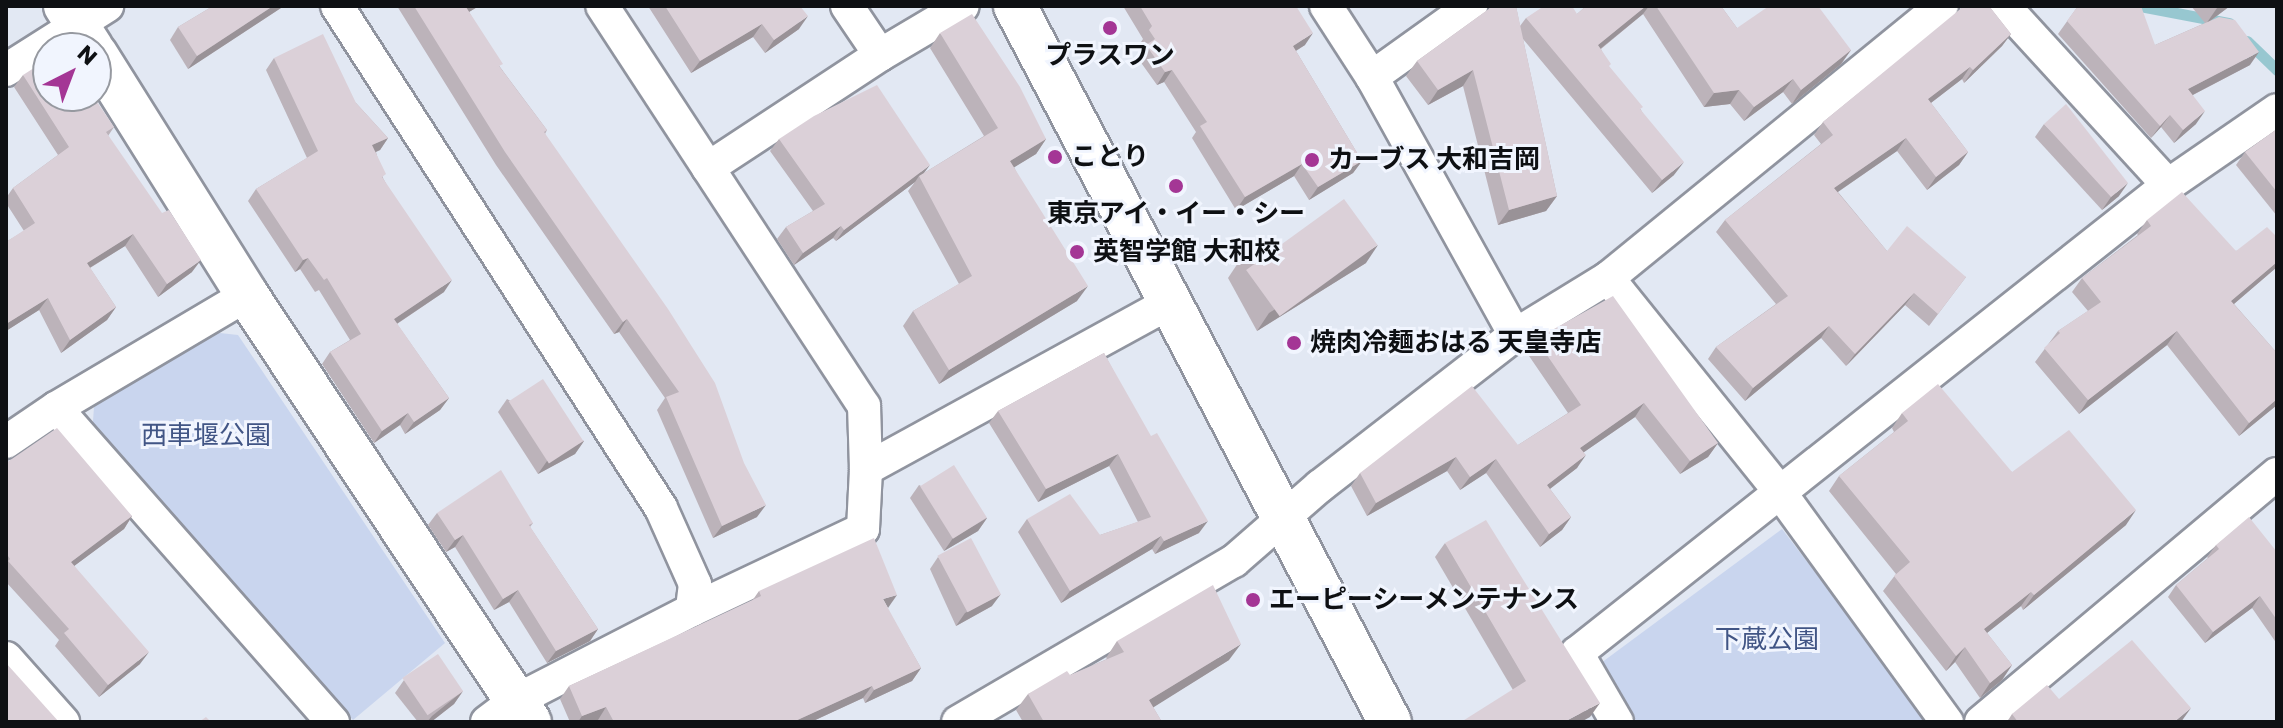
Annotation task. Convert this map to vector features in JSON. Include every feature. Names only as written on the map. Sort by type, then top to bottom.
[{"type":"street","points":[[337,6],[661,508],[695,584],[692,610]]},
{"type":"street","points":[[6,70],[87,28],[247,295],[511,715],[692,610],[863,529],[866,469],[864,406],[602,6]]},
{"type":"street","points":[[847,6],[880,55]]},
{"type":"street","points":[[708,168],[880,55],[963,6]]},
{"type":"street","points":[[1015,6],[1168,304],[1390,722]]},
{"type":"street","points":[[1326,6],[1372,77],[1515,335]]},
{"type":"street","points":[[1372,77],[1471,6]]},
{"type":"street","points":[[965,720],[1234,561],[1320,486],[1515,335],[1608,278],[1942,6]]},
{"type":"street","points":[[2004,6],[2168,185]]},
{"type":"street","points":[[1617,722],[1577,653],[2168,185],[2277,110]]},
{"type":"street","points":[[1608,278],[1779,491],[1947,722]]},
{"type":"street","points":[[6,442],[56,408],[247,295]]},
{"type":"street","points":[[866,469],[1168,304]]},
{"type":"street","points":[[56,408],[333,722]]},
{"type":"street","points":[[1981,722],[2277,474]]},
{"type":"street","points":[[6,658],[63,722]]},
{"type":"green space","name":"西車堰公園","points":[[211,332],[238,335],[445,643],[353,720],[92,435],[94,407]]},
{"type":"green space","name":"下蔵公園","points":[[1782,529],[1930,722],[1634,722],[1601,663]]},
{"type":"building","points":[[213,6],[273,6],[197,56],[178,27]]},
{"type":"building","points":[[414,6],[467,6],[503,64],[499,66],[547,130],[544,132],[668,309],[715,383],[744,463],[766,505],[722,526],[666,397],[679,392],[627,319],[623,322],[505,152]]},
{"type":"building","points":[[665,6],[800,6],[808,16],[774,40],[762,24],[700,61]]},
{"type":"building","points":[[1140,6],[1296,6],[1313,33],[1293,46],[1362,161],[1318,187],[1302,164],[1245,197],[1200,126],[1207,122],[1172,70],[1165,72],[1146,45],[1155,39],[1149,30],[1152,26]]},
{"type":"building","points":[[1493,6],[1516,6],[1557,196],[1509,210],[1473,70],[1438,90],[1417,61]]},
{"type":"building","points":[[1544,6],[1572,6],[1577,14],[1586,6],[1646,6],[1598,45],[1611,64],[1609,66],[1643,107],[1640,109],[1684,162],[1662,180],[1526,18]]},
{"type":"building","points":[[1656,6],[1721,6],[1737,28],[1769,6],[1818,6],[1851,50],[1801,90],[1793,79],[1754,107],[1739,90],[1714,93]]},
{"type":"building","points":[[1964,6],[1989,6],[2011,34],[1973,70],[1970,67],[1928,99],[1968,152],[1936,177],[1906,138],[1834,188],[1887,251],[1907,226],[1966,277],[1938,314],[1914,293],[1855,354],[1829,326],[1753,388],[1716,347],[1788,296],[1725,220],[1833,135],[1823,122]]},
{"type":"building","points":[[2078,6],[2141,6],[2155,45],[2219,17],[2235,20],[2259,52],[2188,89],[2205,111],[2183,130],[2170,115],[2160,126],[2067,21]]},
{"type":"building","points":[[972,14],[1020,87],[1046,139],[1010,161],[1088,286],[949,370],[913,311],[972,276],[919,176],[998,128],[940,33]]},
{"type":"building","points":[[323,34],[356,103],[388,138],[372,145],[386,174],[382,177],[452,280],[394,319],[449,398],[414,422],[408,413],[382,431],[330,352],[361,334],[327,278],[324,280],[308,258],[303,260],[256,189],[318,151],[274,58]]},
{"type":"building","points":[[32,69],[32,89],[23,75]]},
{"type":"building","points":[[877,85],[930,165],[844,230],[841,226],[803,253],[786,227],[825,204],[779,139],[814,116]]},
{"type":"building","points":[[2066,104],[2128,183],[2111,197],[2044,124]]},
{"type":"building","points":[[47,112],[104,112],[114,127],[106,132],[162,213],[169,210],[201,260],[167,284],[133,234],[87,263],[116,307],[70,340],[48,298],[6,324],[6,242],[35,223],[13,188],[69,147]]},
{"type":"building","points":[[2277,129],[2277,192],[2245,152]]},
{"type":"building","points":[[2182,192],[2236,251],[2267,227],[2277,237],[2277,262],[2231,301],[2277,353],[2277,399],[2249,423],[2177,331],[2088,400],[2044,348],[2060,333],[2058,331],[2101,302],[2082,278],[2151,226],[2147,220]]},
{"type":"building","points":[[1344,199],[1378,245],[1280,316],[1246,270]]},
{"type":"building","points":[[1613,296],[1718,443],[1690,461],[1644,403],[1580,448],[1586,455],[1547,485],[1571,517],[1549,534],[1496,459],[1470,477],[1456,457],[1376,503],[1360,473],[1472,386],[1518,445],[1581,405],[1536,339]]},
{"type":"building","points":[[1104,353],[1151,436],[1157,433],[1208,521],[1164,541],[1161,536],[1070,591],[1027,519],[1070,494],[1100,535],[1151,517],[1118,454],[1046,489],[998,411]]},
{"type":"building","points":[[543,379],[583,441],[549,463],[509,401]]},
{"type":"building","points":[[1938,384],[2012,472],[2069,430],[2136,510],[2034,595],[2031,592],[1984,629],[2012,665],[1990,683],[1965,647],[1956,656],[1894,576],[1910,562],[1839,476],[1908,421],[1902,413]]},
{"type":"building","points":[[57,428],[132,516],[71,562],[149,652],[108,685],[64,633],[69,629],[8,561],[10,559],[6,553],[6,463]]},
{"type":"building","points":[[954,465],[987,518],[953,539],[920,486]]},
{"type":"building","points":[[501,470],[533,523],[529,525],[598,629],[556,651],[518,590],[503,599],[463,535],[455,540],[437,513]]},
{"type":"building","points":[[2249,517],[2277,552],[2277,620],[2260,596],[2213,632],[2176,585],[2219,549],[2216,545]]},
{"type":"building","points":[[1486,520],[1600,703],[1564,722],[1461,722],[1526,681],[1445,543]]},
{"type":"building","points":[[874,538],[897,595],[883,599],[921,668],[874,690],[872,686],[793,722],[614,722],[606,707],[582,716],[569,686],[761,596],[759,591]]},
{"type":"building","points":[[971,538],[1001,595],[967,612],[937,556]]},
{"type":"building","points":[[1213,585],[1241,644],[1149,700],[1162,722],[1044,722],[1028,694],[1067,671],[1070,675],[1124,652],[1117,641]]},
{"type":"building","points":[[2132,640],[2191,708],[2174,722],[2018,722],[2012,714],[2047,685],[2059,699]]},
{"type":"building","points":[[438,654],[463,691],[428,715],[402,678]]},
{"type":"building","points":[[6,663],[59,722],[6,722]]},
{"type":"waterway","points":[[2140,6],[2229,23]]},
{"type":"waterway","points":[[2247,41],[2277,70]]},
{"type":"place","name":"プラスワン","points":[[1110,28]]},
{"type":"place","name":"ことり","points":[[1055,157]]},
{"type":"place","name":"カーブス 大和吉岡","points":[[1312,160]]},
{"type":"place","name":"東京アイ・イー・シー","points":[[1176,186]]},
{"type":"place","name":"英智学館 大和校","points":[[1077,252]]},
{"type":"place","name":"焼肉冷麺おはる 天皇寺店","points":[[1294,343]]},
{"type":"place","name":"エーピーシーメンテナンス","points":[[1253,600]]}]
